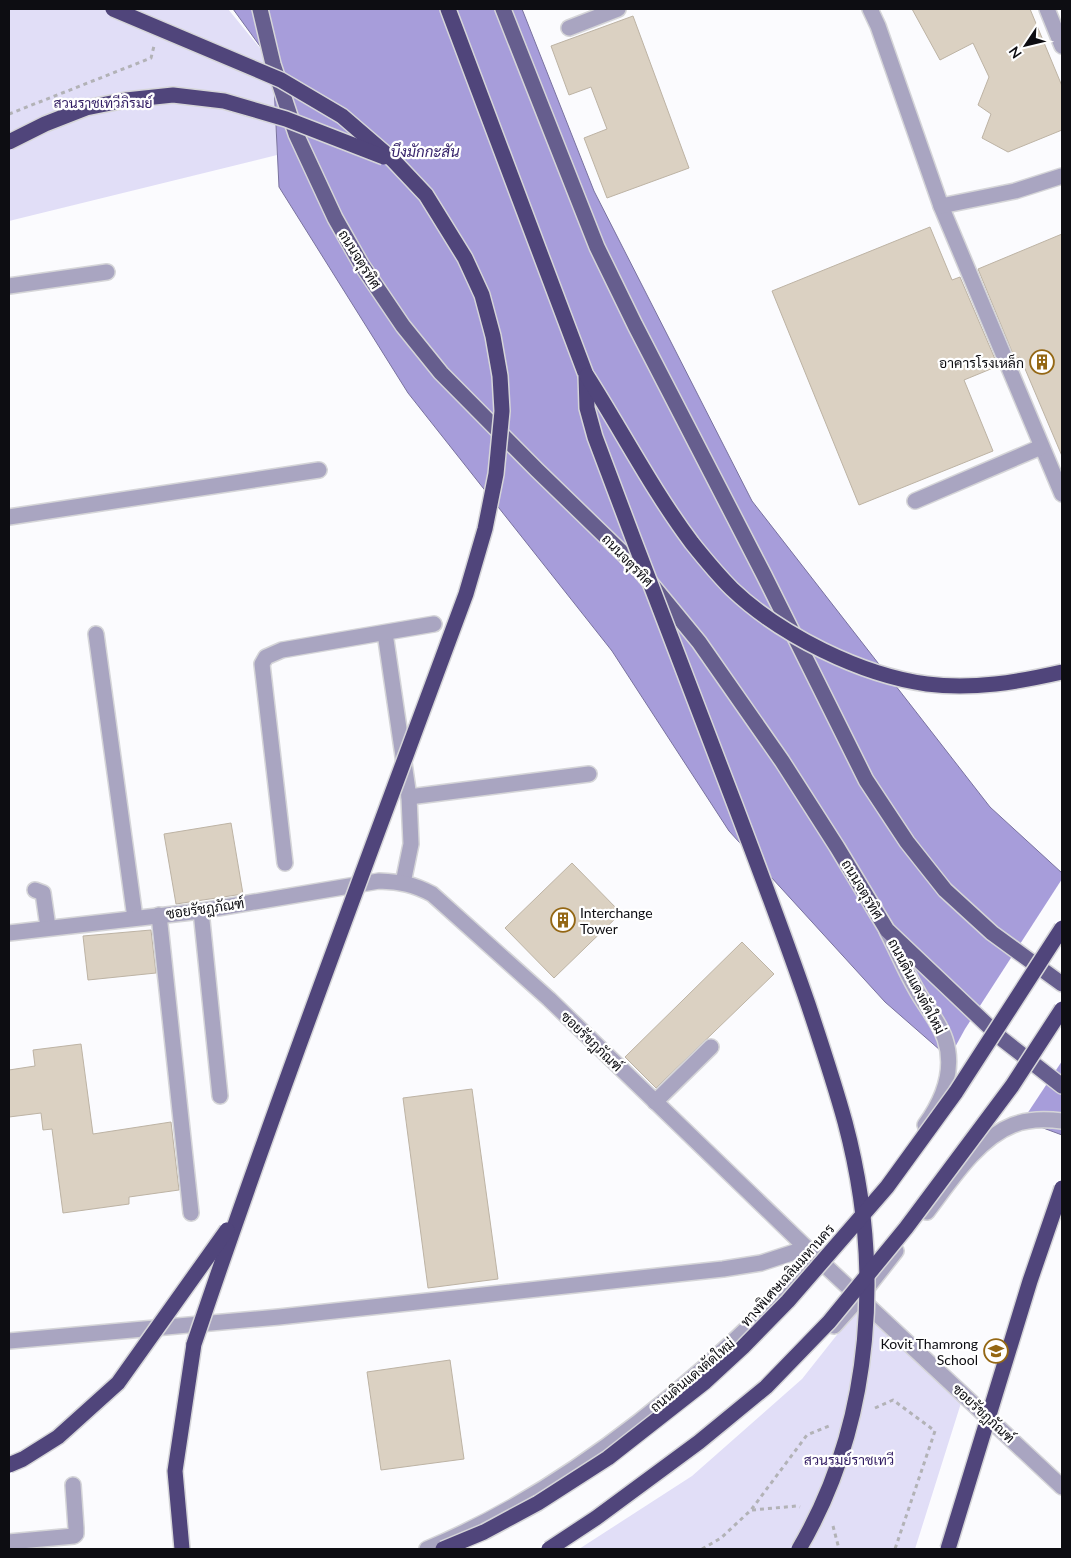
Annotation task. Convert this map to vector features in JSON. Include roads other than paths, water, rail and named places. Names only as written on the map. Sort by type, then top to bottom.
[{"type":"highway","points":[[113,9],[280,80],[342,116],[392,160],[426,195],[465,258],[482,295],[493,336],[500,376],[502,411],[496,474],[485,529],[466,594],[237,1216],[194,1344],[174,1471],[182,1549]]},
{"type":"highway","points":[[448,9],[586,375],[692,543],[732,589],[769,619],[817,648],[871,671],[927,684],[982,686],[1027,680],[1062,672]]},
{"type":"highway","points":[[9,142],[45,124],[86,108],[126,100],[173,95],[224,101],[286,119],[392,160]]},
{"type":"highway","points":[[586,375],[587,408],[595,437],[788,947],[843,1114],[857,1176],[864,1234],[867,1290],[866,1328],[861,1371],[855,1408],[844,1448],[828,1492],[799,1549]]},
{"type":"highway","name":"ทางพิเศษเฉลิมมหานคร","points":[[444,1549],[484,1532],[538,1504],[608,1458],[705,1382],[788,1302],[892,1180],[956,1092],[1062,928]]},
{"type":"highway","points":[[549,1549],[596,1518],[699,1442],[766,1387],[829,1322],[906,1228],[1006,1094],[1062,1009]]},
{"type":"highway","points":[[948,1549],[1030,1281],[1062,1188]]},
{"type":"highway","points":[[9,1465],[23,1459],[58,1437],[118,1382],[237,1216]]},
{"type":"main road","name":"ถนนจตุรทิศ","points":[[260,9],[273,64],[296,134],[335,218],[361,264],[403,326],[441,373],[639,569],[699,642],[782,761],[887,930],[1002,1039],[1059,1082]]},
{"type":"main road","points":[[503,9],[598,247],[635,325],[764,575],[866,780],[907,842],[945,890],[992,934],[1062,984]]},
{"type":"street","points":[[569,28],[618,9]]},
{"type":"street","points":[[870,9],[878,26],[941,206],[1062,494]]},
{"type":"street","points":[[1047,9],[1062,46]]},
{"type":"street","points":[[941,206],[1015,191],[1062,176]]},
{"type":"street","points":[[9,286],[107,272]]},
{"type":"street","points":[[915,501],[1041,447]]},
{"type":"street","points":[[9,517],[320,470]]},
{"type":"street","points":[[285,863],[262,664],[266,657],[282,650],[434,624]]},
{"type":"street","points":[[385,633],[409,797],[411,844],[403,883]]},
{"type":"street","points":[[96,634],[135,918]]},
{"type":"street","points":[[409,797],[589,774]]},
{"type":"street","name":"ซอยรัชฎภัณฑ์","points":[[9,933],[48,927],[201,911],[379,881],[416,885],[432,894],[549,999],[812,1253],[1062,1486]]},
{"type":"street","points":[[34,890],[42,894],[48,927]]},
{"type":"street","points":[[201,911],[220,1096]]},
{"type":"street","points":[[159,915],[191,1214]]},
{"type":"street","name":"ถนนดินแดงตัดใหม่","points":[[427,1549],[465,1533],[562,1477],[700,1372],[775,1303],[812,1253],[887,1176],[932,1115],[942,1096],[948,1077],[949,1057],[945,1038],[935,1018],[916,989],[887,930]]},
{"type":"street","points":[[655,1102],[711,1047]]},
{"type":"street","points":[[558,1549],[610,1516],[715,1438],[793,1370],[860,1297],[972,1154],[995,1135],[1013,1124],[1044,1119],[1062,1121]]},
{"type":"street","points":[[9,1341],[280,1317],[723,1269],[812,1253]]},
{"type":"street","points":[[9,1542],[74,1536],[76,1528],[73,1485]]},
{"type":"water","name":"บึงมักกะสัน","points":[[233,9],[522,9],[594,191],[752,501],[990,807],[1062,873],[1062,1135],[1019,1119],[885,1002],[729,831],[612,651],[408,393],[279,187],[273,64]]},
{"type":"place","name":"อาคารโรงเหล็ก","points":[[1042,362]]},
{"type":"place","name":"Interchange Tower","points":[[563,920]]},
{"type":"place","name":"Kovit Thamrong School","points":[[996,1351]]},
{"type":"park label","name":"สวนราชเทวีภิรมย์","points":[[103,102]]},
{"type":"park label","name":"สวนรมย์ราชเทวี","points":[[849,1459]]}]
